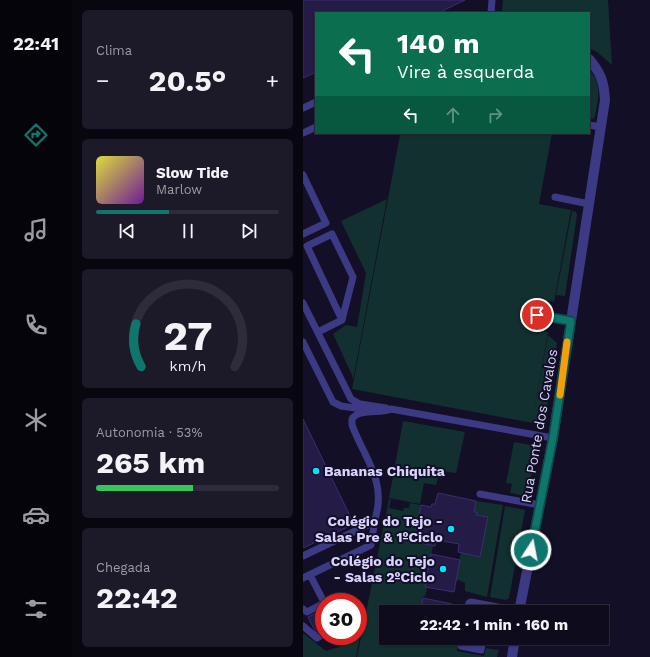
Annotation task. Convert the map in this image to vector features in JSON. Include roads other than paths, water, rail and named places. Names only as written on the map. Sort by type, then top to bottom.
[{"type":"street","name":"Rua Ponte dos Cavalos","points":[[520,605],[553,438],[605,100],[604,83],[599,71],[590,60]]},
{"type":"street","points":[[537,315],[571,321]]},
{"type":"street","points":[[512,657],[514,645]]},
{"type":"lane","points":[[491,12],[492,0]]},
{"type":"lane","points":[[303,108],[315,102]]},
{"type":"lane","points":[[590,125],[601,127]]},
{"type":"lane","points":[[303,133],[315,127]]},
{"type":"lane","points":[[303,176],[326,223],[303,234]]},
{"type":"lane","points":[[555,197],[589,204]]},
{"type":"lane","points":[[318,332],[342,320],[353,277],[332,234],[307,246],[342,320]]},
{"type":"lane","points":[[303,303],[351,399],[352,425],[379,486],[378,504],[371,545],[303,578]]},
{"type":"lane","points":[[303,342],[333,402],[341,406],[352,408],[379,409]]},
{"type":"lane","points":[[351,399],[360,404],[379,409],[383,412],[391,409],[553,438]]},
{"type":"lane","points":[[352,419],[356,415],[379,409]]},
{"type":"lane","points":[[480,494],[540,505]]},
{"type":"lane","points":[[303,556],[369,524],[375,519]]},
{"type":"lane","points":[[310,574],[319,593]]},
{"type":"lane","points":[[303,609],[307,612],[315,608]]},
{"type":"lane","points":[[303,626],[315,636]]},
{"type":"lane","points":[[461,645],[481,650],[482,645]]},
{"type":"place","name":"Bananas Chiquita","points":[[316,471]]},
{"type":"place","name":"Colégio do Tejo - Salas Pre & 1ºCiclo","points":[[451,529]]},
{"type":"place","name":"Colégio do Tejo - Salas 2ºCiclo","points":[[443,569]]}]
